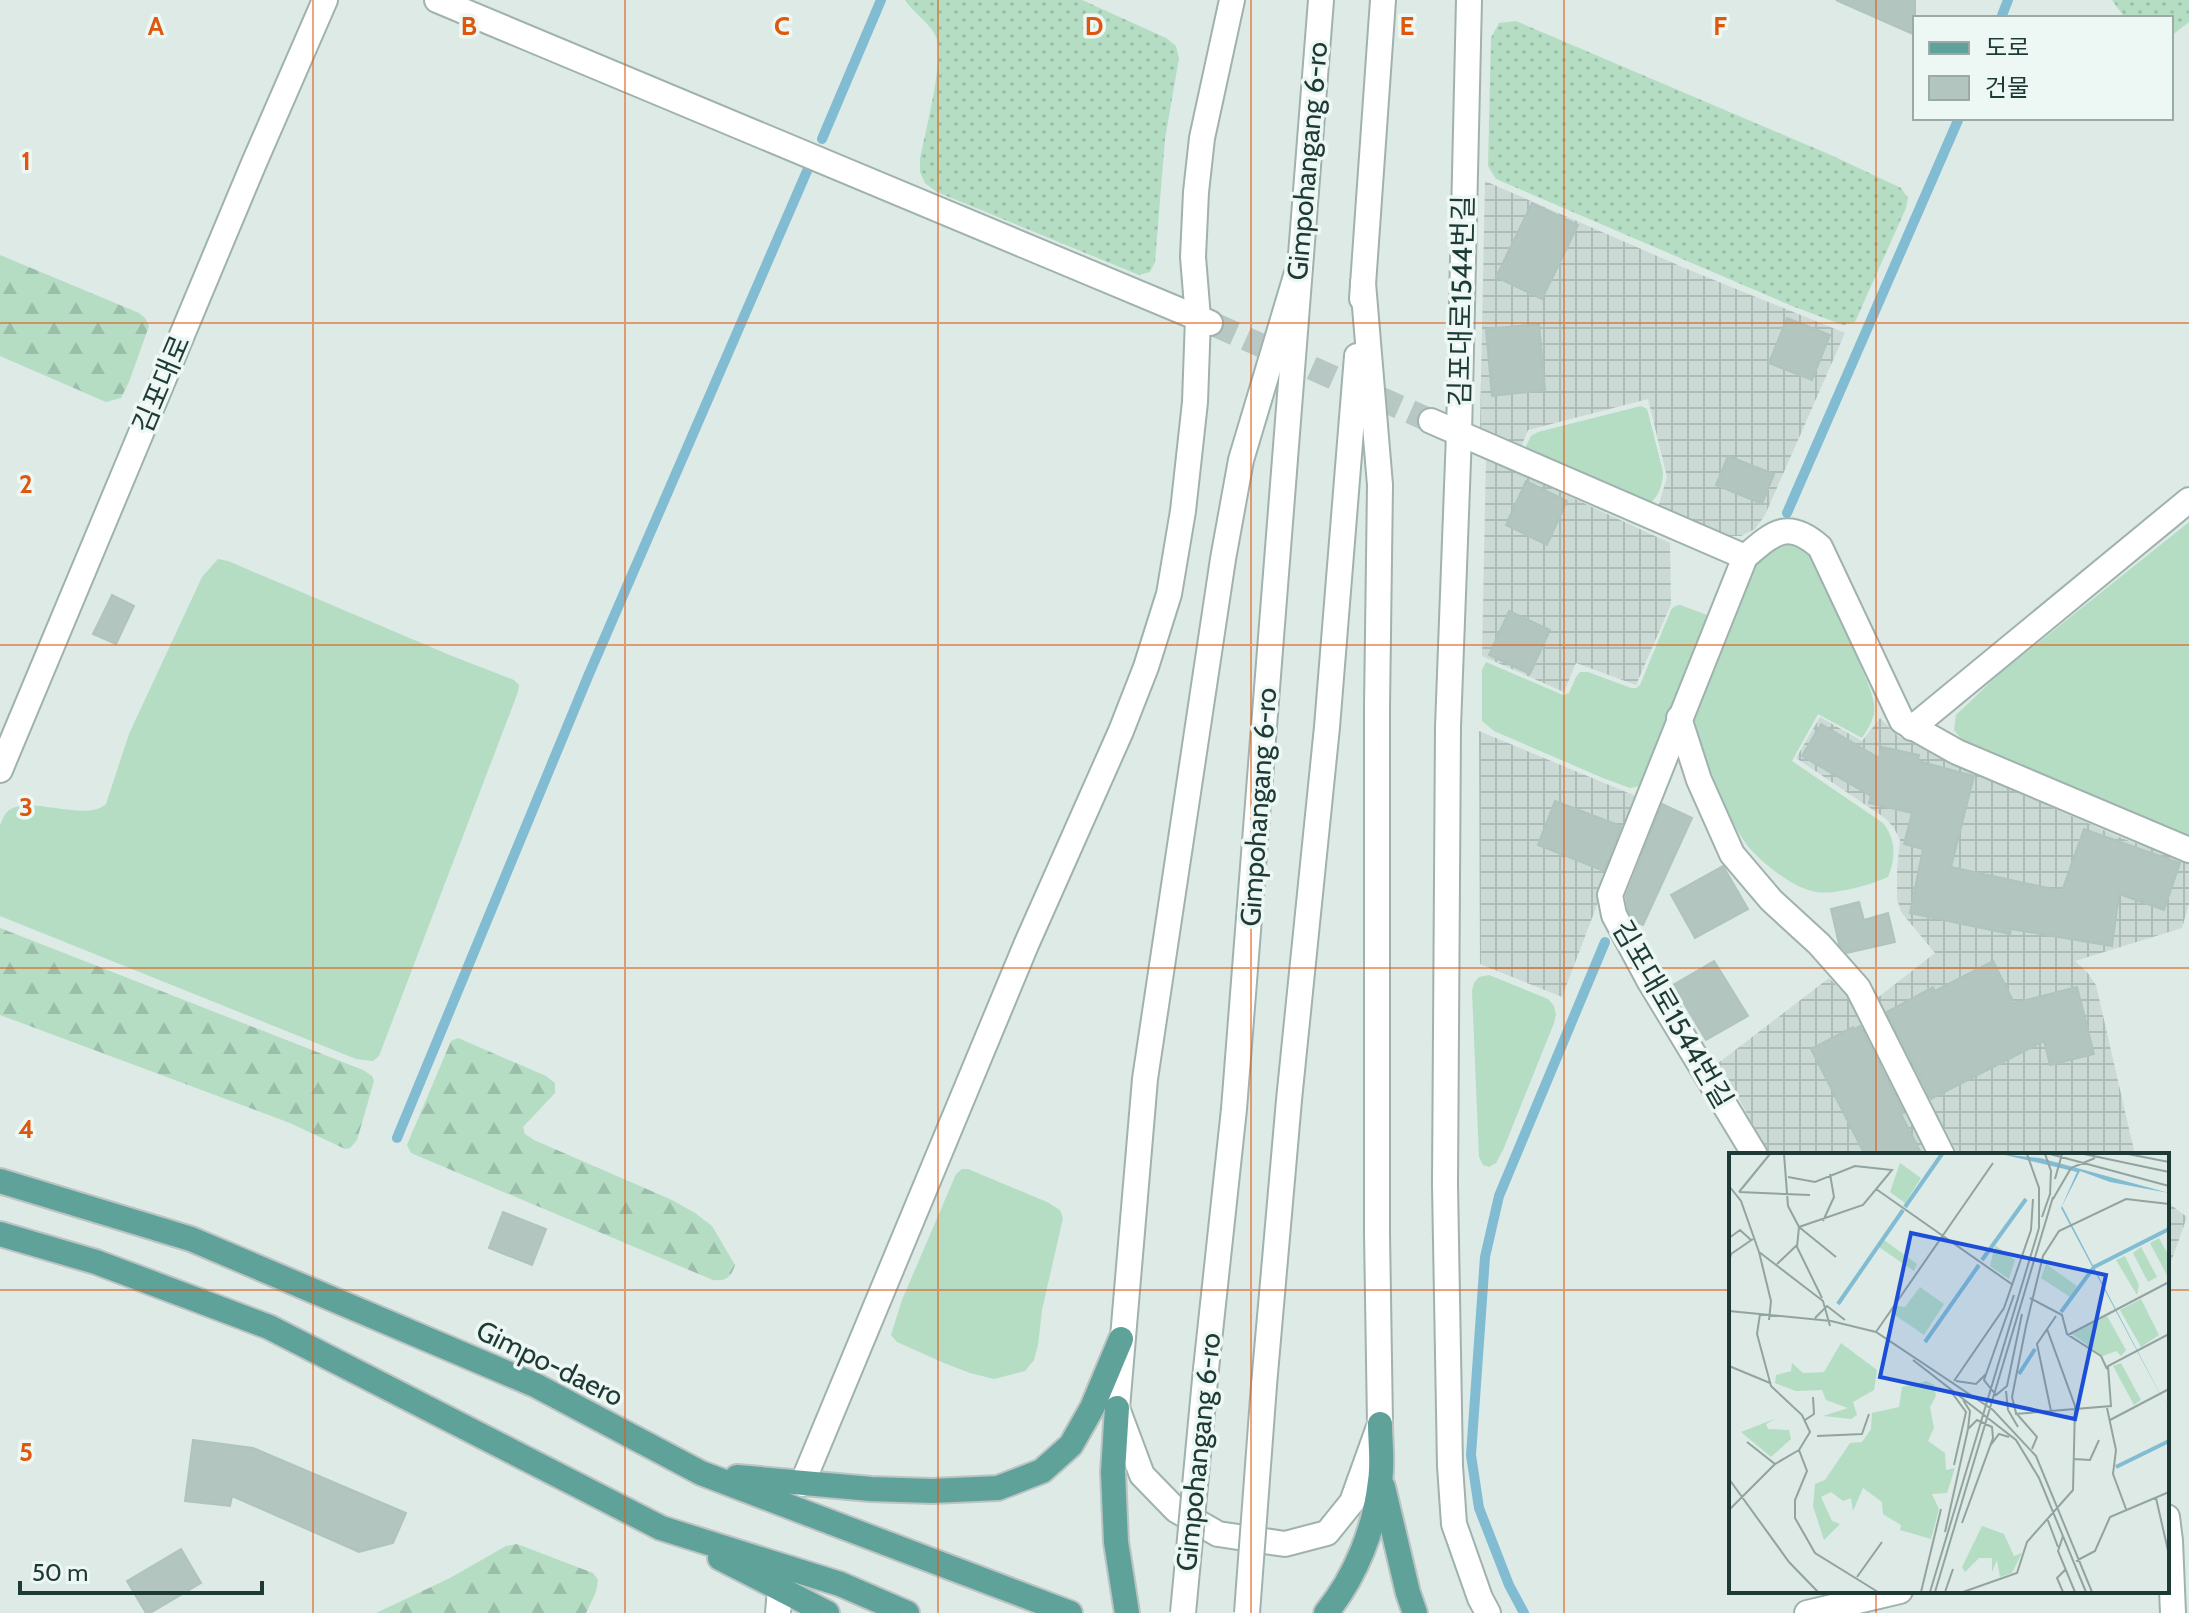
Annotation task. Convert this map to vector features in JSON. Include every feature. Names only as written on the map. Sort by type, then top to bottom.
[{"type":"main road","name":"Gimpo-daero","points":[[0,1181],[191,1239],[535,1385],[701,1473],[1070,1613]]},
{"type":"main road","points":[[0,1234],[96,1262],[269,1327],[661,1528],[779,1601],[827,1613]]},
{"type":"main road","points":[[701,1473],[871,1489],[932,1491],[998,1488],[1042,1471],[1071,1445],[1092,1408],[1121,1339]]},
{"type":"main road","points":[[1117,1408],[1113,1472],[1116,1542],[1127,1613]]},
{"type":"main road","points":[[1326,1613],[1356,1567],[1374,1516],[1381,1477],[1380,1424]]},
{"type":"main road","points":[[1381,1477],[1415,1613]]},
{"type":"main road","points":[[661,1528],[840,1584],[907,1613]]},
{"type":"street","name":"김포대로","points":[[0,770],[325,0]]},
{"type":"street","points":[[437,0],[1206,321]]},
{"type":"street","points":[[802,1484],[1026,945],[1121,731],[1169,594],[1183,511],[1206,321],[1193,257],[1196,192],[1202,138],[1232,0]]},
{"type":"street","name":"Gimpohangang 6-ro","points":[[1183,1613],[1236,1079],[1321,0]]},
{"type":"street","name":"Gimpohangang 6-ro","points":[[1247,1613],[1289,1100],[1327,727],[1383,0]]},
{"type":"street","name":"김포대로1544번길","points":[[1469,0],[1459,434],[1745,557]]},
{"type":"street","points":[[1299,266],[1241,460],[1223,559],[1145,1079],[1117,1408],[1142,1475],[1176,1510],[1218,1534],[1285,1544],[1327,1533],[1352,1502],[1380,1424],[1377,1041],[1380,485],[1363,283]]},
{"type":"street","points":[[1431,421],[1459,434],[1446,845],[1445,1184],[1450,1466],[1454,1524],[1488,1613]]},
{"type":"street","points":[[1912,728],[2189,500]]},
{"type":"street","name":"김포대로1544번길","points":[[1754,1153],[1650,982],[1614,915],[1610,895],[1745,557],[1778,531],[1794,530],[1820,547],[1902,721],[1957,752],[2189,850]]},
{"type":"street","points":[[1679,718],[1699,780],[1732,854],[1771,900],[1819,944],[1858,988],[1941,1153]]},
{"type":"street","points":[[2169,1517],[2189,1513]]},
{"type":"street","points":[[2169,1533],[2173,1613]]},
{"type":"street","points":[[1807,1613],[1892,1593]]},
{"type":"shaded area","points":[[1485,181],[1687,269],[1845,333],[1765,515],[1755,529],[1741,536],[1726,536],[1658,507],[1667,477],[1648,399],[1528,430],[1521,447],[1480,429]]},
{"type":"shaded area","points":[[1486,458],[1670,543],[1671,604],[1636,685],[1576,663],[1564,692],[1482,656]]},
{"type":"shaded area","points":[[1820,717],[1862,741],[1880,718],[1898,736],[2014,791],[2124,839],[2189,862],[2189,904],[2182,928],[2075,961],[2096,985],[2135,1153],[1957,1153],[1876,999],[1935,953],[1901,912],[1897,899],[1900,840],[1885,818],[1796,758]]},
{"type":"shaded area","points":[[1479,731],[1638,797],[1562,997],[1480,964]]},
{"type":"shaded area","points":[[1829,978],[1859,1013],[1931,1153],[1768,1153],[1717,1064]]},
{"type":"shaded area","points":[[2169,1204],[2187,1217],[2169,1267]]},
{"type":"green space","points":[[905,0],[1082,0],[1166,38],[1176,46],[1179,58],[1165,139],[1155,262],[1150,272],[1139,275],[937,192],[925,183],[920,172],[920,159],[936,79],[937,39]]},
{"type":"green space","points":[[2112,0],[2189,0],[2189,22],[2173,34],[2173,16],[2124,16]]},
{"type":"green space","points":[[1516,21],[1901,188],[1908,198],[1906,208],[1855,322],[1843,325],[1792,306],[1496,179],[1488,166],[1491,38],[1499,23]]},
{"type":"green space","points":[[0,255],[145,318],[149,326],[121,398],[106,402],[0,356]]},
{"type":"green space","points":[[1641,406],[1647,409],[1663,472],[1660,490],[1649,504],[1530,453],[1526,446],[1531,436],[1538,432]]},
{"type":"green space","points":[[2189,522],[2189,838],[1983,752],[1964,742],[1954,730],[1956,715],[1998,675]]},
{"type":"green space","points":[[1782,543],[1801,548],[1816,562],[1873,698],[1873,717],[1862,738],[1818,714],[1792,761],[1883,823],[1890,836],[1893,856],[1888,877],[1842,891],[1824,893],[1799,886],[1774,871],[1754,853],[1734,825],[1714,786],[1695,728],[1694,713],[1755,567],[1763,556]]},
{"type":"green space","points":[[218,559],[514,680],[519,685],[379,1056],[373,1061],[356,1059],[0,916],[0,825],[4,816],[11,809],[21,806],[86,811],[106,804],[129,734],[202,577]]},
{"type":"green space","points":[[1680,605],[1707,615],[1709,626],[1640,786],[1630,788],[1603,778],[1494,731],[1482,721],[1482,670],[1486,662],[1563,695],[1569,693],[1580,672],[1636,688],[1640,685],[1671,610]]},
{"type":"green space","points":[[0,928],[363,1070],[374,1081],[357,1140],[345,1149],[290,1123],[0,1015]]},
{"type":"green space","points":[[1489,975],[1548,999],[1556,1014],[1503,1150],[1496,1163],[1489,1167],[1483,1165],[1479,1157],[1472,991],[1479,977]]},
{"type":"green space","points":[[458,1038],[546,1076],[555,1083],[555,1093],[523,1127],[525,1134],[695,1213],[712,1226],[735,1265],[730,1276],[713,1280],[411,1153],[407,1145],[451,1041]]},
{"type":"green space","points":[[962,1169],[1047,1202],[1060,1210],[1063,1218],[1034,1360],[1025,1371],[994,1379],[944,1363],[897,1342],[891,1335],[902,1300],[956,1174]]},
{"type":"green space","points":[[517,1544],[593,1573],[598,1580],[596,1592],[586,1613],[376,1613],[450,1578],[506,1546]]},
{"type":"building","points":[[1836,0],[1915,0],[1913,34]]},
{"type":"building","points":[[1532,203],[1578,225],[1542,299],[1496,277]]},
{"type":"building","points":[[1787,318],[1830,335],[1812,380],[1769,363]]},
{"type":"building","points":[[1539,324],[1545,390],[1492,396],[1486,329]]},
{"type":"building","points":[[1728,456],[1774,474],[1762,504],[1716,485]]},
{"type":"building","points":[[1526,481],[1567,501],[1547,545],[1506,525]]},
{"type":"building","points":[[112,595],[134,606],[116,644],[93,634]]},
{"type":"building","points":[[1509,611],[1550,630],[1530,674],[1489,655]]},
{"type":"building","points":[[1821,724],[1879,758],[1882,747],[1919,755],[1918,761],[1974,776],[1951,867],[2062,891],[2084,829],[2180,863],[2164,910],[2119,894],[2112,946],[2011,929],[2010,934],[1910,913],[1923,849],[1904,844],[1912,813],[1869,803],[1871,796],[1802,756]]},
{"type":"building","points":[[1555,801],[1621,826],[1604,871],[1538,845]]},
{"type":"building","points":[[1662,804],[1692,818],[1643,925],[1634,921],[1626,896]]},
{"type":"building","points":[[1723,866],[1748,909],[1695,938],[1671,895]]},
{"type":"building","points":[[1859,902],[1864,920],[1888,913],[1895,942],[1847,953],[1839,944],[1831,909]]},
{"type":"building","points":[[1714,961],[1748,1016],[1706,1040],[1673,985]]},
{"type":"building","points":[[1993,961],[2014,1003],[2077,987],[2094,1054],[2050,1065],[2044,1041],[1931,1099],[1887,1012],[1933,987],[1935,991]]},
{"type":"building","points":[[1860,1026],[1921,1153],[1864,1153],[1811,1049]]},
{"type":"building","points":[[503,1212],[546,1229],[532,1265],[489,1248]]},
{"type":"building","points":[[193,1440],[253,1448],[406,1513],[393,1543],[359,1552],[232,1496],[230,1506],[185,1501]]},
{"type":"building","points":[[181,1549],[201,1583],[146,1613],[127,1581]]},
{"type":"waterway","points":[[822,139],[881,0]]},
{"type":"waterway","points":[[2002,16],[2008,0]]},
{"type":"waterway","points":[[1787,513],[1958,120]]},
{"type":"waterway","points":[[397,1138],[589,674],[807,171]]},
{"type":"waterway","points":[[1524,1613],[1509,1585],[1479,1508],[1471,1455],[1485,1257],[1499,1196],[1605,942]]},
{"type":"tunnel","points":[[1213,324],[1431,421]]}]
